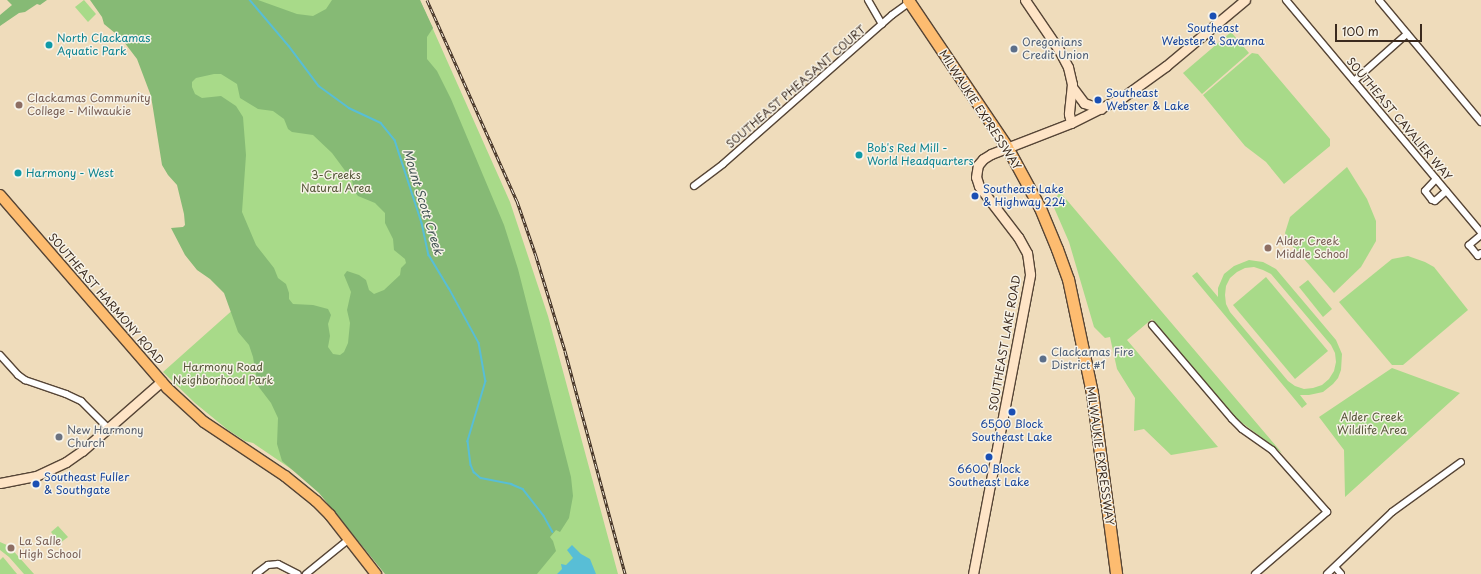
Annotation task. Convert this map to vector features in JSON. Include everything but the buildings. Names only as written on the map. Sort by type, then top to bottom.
[{"type":"highway","name":"MILWAUKIE EXPRESSWAY","points":[[909,1],[1007,148],[1040,208],[1068,279],[1092,393],[1116,574]]},
{"type":"main road","name":"SOUTHEAST HARMONY ROAD","points":[[0,195],[162,382],[204,422],[308,494],[330,515],[376,574]]},
{"type":"street","points":[[868,0],[882,24]]},
{"type":"street","points":[[1025,0],[1062,55],[1071,76],[1072,87],[1069,114],[1071,123]]},
{"type":"street","name":"SOUTHEAST CAVALIER WAY","points":[[1286,0],[1481,234],[1469,245],[1478,256],[1481,254]]},
{"type":"street","points":[[1380,0],[1481,122]]},
{"type":"street","name":"SOUTHEAST PHEASANT COURT","points":[[694,186],[723,164],[909,1]]},
{"type":"street","points":[[1007,148],[1071,123],[1123,97],[1145,82],[1240,2]]},
{"type":"street","points":[[1354,81],[1407,34]]},
{"type":"street","points":[[1072,87],[1084,103],[1101,109]]},
{"type":"street","name":"SOUTHEAST LAKE ROAD","points":[[973,574],[1030,274],[1029,259],[1024,246],[1011,226],[979,186],[976,177],[978,165],[983,159],[1007,148]]},
{"type":"street","points":[[1436,180],[1425,191],[1432,200],[1435,201],[1446,191]]},
{"type":"street","points":[[1152,325],[1232,419],[1242,429],[1272,450],[1327,512],[1255,574]]},
{"type":"street","points":[[0,355],[18,375],[25,380],[66,394],[81,401],[108,428]]},
{"type":"street","points":[[0,484],[36,476],[57,467],[82,451],[162,382]]},
{"type":"street","points":[[1327,574],[1392,512],[1461,462]]},
{"type":"street","points":[[306,574],[349,540]]},
{"type":"street","points":[[256,574],[268,565],[278,564],[298,574]]},
{"type":"street","points":[[1335,567],[1341,574]]},
{"type":"green space","points":[[7,0],[47,0],[40,5],[37,4],[25,12],[19,13],[0,26],[0,15],[12,5]]},
{"type":"green space","points":[[84,0],[96,14],[88,22],[75,7]]},
{"type":"green space","name":"3-Creeks Natural Area","points":[[90,0],[258,0],[297,14],[313,16],[326,9],[332,0],[420,0],[433,28],[427,37],[427,59],[437,71],[451,99],[504,225],[518,269],[571,477],[573,496],[569,518],[560,532],[556,530],[550,537],[556,551],[537,574],[385,574],[319,493],[282,461],[277,444],[278,418],[271,403],[258,386],[253,357],[249,345],[238,332],[224,293],[210,279],[197,270],[185,255],[171,228],[183,227],[185,225],[184,214],[177,185],[162,165],[151,96],[137,59],[121,38],[104,24],[102,17]],"holes":[[[221,74],[237,84],[240,98],[258,109],[273,111],[284,119],[288,129],[292,132],[313,135],[332,153],[352,180],[354,191],[358,196],[375,203],[385,213],[385,223],[393,239],[394,250],[405,259],[406,263],[401,268],[400,275],[384,290],[374,294],[369,290],[366,280],[359,275],[347,271],[344,275],[351,292],[347,310],[350,323],[348,343],[344,352],[340,355],[333,354],[328,347],[330,336],[328,324],[331,315],[328,309],[313,305],[293,304],[289,299],[286,284],[278,278],[274,268],[256,245],[242,212],[246,155],[243,117],[236,106],[221,96],[202,98],[195,94],[192,87],[192,82],[196,78]]]},
{"type":"green space","name":"3-Creeks Natural Area","points":[[95,0],[420,0],[510,202],[548,316],[618,574],[389,574],[341,514],[303,477],[253,443],[245,441],[228,430],[195,403],[163,372],[236,307],[185,192],[139,60]]},
{"type":"green space","points":[[1231,32],[1249,53],[1202,94],[1183,73]]},
{"type":"green space","points":[[1252,53],[1258,54],[1330,139],[1330,146],[1284,184],[1266,162],[1245,146],[1203,95]]},
{"type":"green space","points":[[1347,167],[1367,199],[1376,221],[1376,241],[1361,267],[1334,293],[1288,241],[1285,233],[1290,217]]},
{"type":"green space","points":[[1060,192],[1282,453],[1237,419],[1152,319],[1127,340],[1218,447],[1171,455],[1144,429],[1134,431],[1135,398],[1117,369],[1110,337],[1105,338],[1094,327],[1069,242],[1052,203]]},
{"type":"green space","points":[[1408,256],[1434,267],[1468,310],[1403,365],[1392,365],[1339,302],[1392,259]]},
{"type":"green space","points":[[1249,260],[1263,262],[1276,269],[1336,340],[1342,354],[1341,370],[1338,378],[1323,392],[1300,395],[1307,404],[1302,408],[1192,276],[1197,272],[1218,297],[1218,288],[1224,274],[1234,266]],"holes":[[[1254,267],[1271,274],[1331,345],[1335,353],[1336,362],[1334,371],[1329,379],[1322,385],[1304,389],[1295,386],[1288,381],[1230,312],[1226,304],[1225,295],[1226,286],[1230,278],[1245,268]]]},
{"type":"green space","points":[[1266,277],[1328,351],[1295,379],[1233,305]]},
{"type":"green space","points":[[1308,280],[1332,309],[1323,317],[1299,287]]},
{"type":"green space","name":"Alder Creek Wildlife Area","points":[[1392,368],[1460,393],[1345,497],[1344,450],[1319,417]]},
{"type":"green space","points":[[58,526],[68,537],[60,543],[51,532]]},
{"type":"green space","points":[[0,542],[9,546],[34,574],[24,574],[9,557],[0,550]]},
{"type":"green space","points":[[3,557],[17,574],[0,574],[0,560]]},
{"type":"water","points":[[572,545],[581,554],[590,559],[596,574],[557,574],[562,569],[561,564],[566,565],[573,558],[567,550]]},
{"type":"waterway","name":"Mount Scott Creek","points":[[250,0],[289,46],[319,86],[349,108],[381,123],[395,140],[422,223],[429,255],[479,343],[486,381],[468,441],[471,465],[474,472],[481,478],[511,484],[523,489],[544,516],[553,532]]},
{"type":"railway","points":[[427,0],[517,201],[536,256],[565,351],[625,574]]},
{"type":"place","name":"Southeast Webster & Savanna","points":[[1213,16]]},
{"type":"place","name":"North Clackamas Aquatic Park","points":[[49,45]]},
{"type":"place","name":"Oregonians Credit Union","points":[[1014,49]]},
{"type":"place","name":"Southeast Webster & Lake","points":[[1098,100]]},
{"type":"place","name":"Clackamas Community College - Milwaukie","points":[[19,105]]},
{"type":"place","name":"Bob's Red Mill - World Headquarters","points":[[859,155]]},
{"type":"place","name":"Harmony - West","points":[[18,173]]},
{"type":"place","name":"Southeast Lake & Highway 224","points":[[975,196]]},
{"type":"place","name":"Alder Creek Middle School","points":[[1268,248]]},
{"type":"place","name":"Clackamas Fire District #1","points":[[1043,359]]},
{"type":"place","name":"6500 Block Southeast Lake","points":[[1012,412]]},
{"type":"place","name":"New Harmony Church","points":[[59,437]]},
{"type":"place","name":"6600 Block Southeast Lake","points":[[989,457]]},
{"type":"place","name":"Southeast Fuller & Southgate","points":[[36,484]]},
{"type":"place","name":"La Salle High School","points":[[11,548]]},
{"type":"park label","name":"Harmony Road Neighborhood Park","points":[[223,374]]}]
